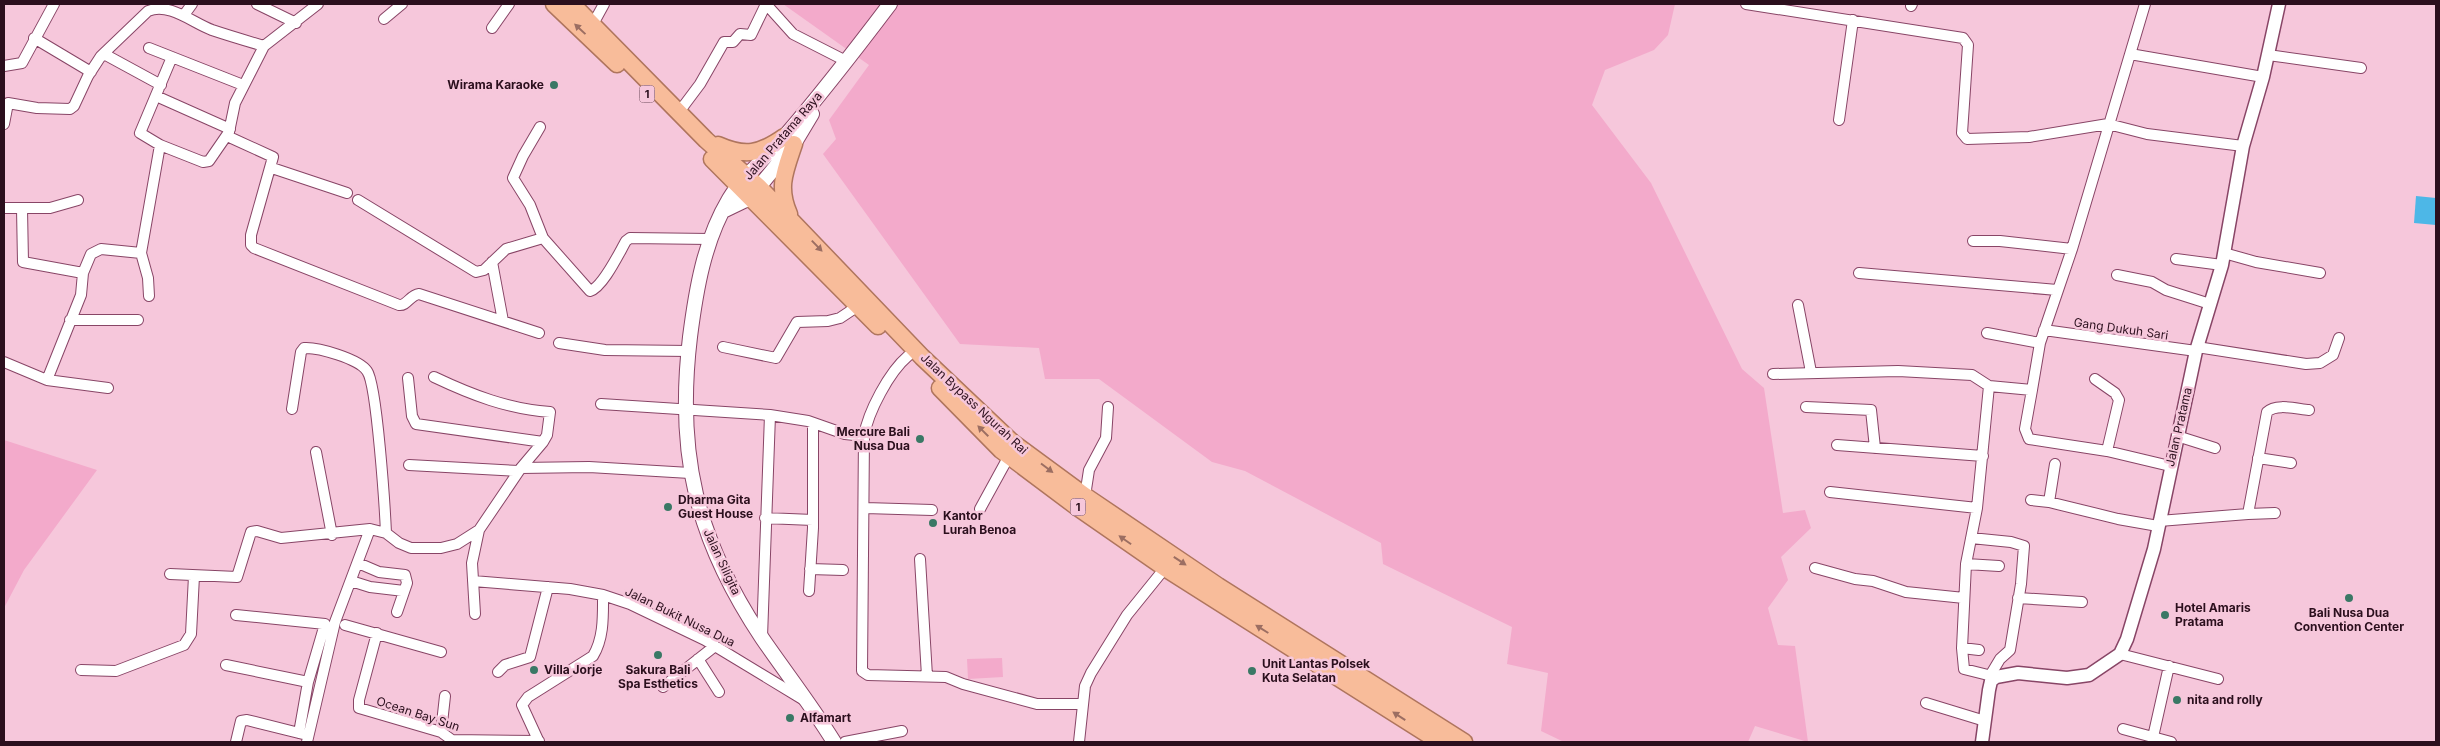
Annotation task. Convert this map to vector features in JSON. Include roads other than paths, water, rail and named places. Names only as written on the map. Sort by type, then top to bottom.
[{"type":"highway","name":"Jalan Bypass Ngurah Rai","points":[[554,4],[749,187],[791,219],[922,357],[1013,443],[1085,496],[1218,586],[1464,742]]},
{"type":"highway","name":"Jalan Bypass Ngurah Rai","points":[[572,4],[706,140],[858,306],[1009,456],[1165,568],[1440,742]]},
{"type":"highway","points":[[706,140],[735,152],[752,152],[789,140]]},
{"type":"highway","points":[[789,140],[782,195],[791,219]]},
{"type":"main road","name":"Jalan Pratama Raya","points":[[749,187],[789,140],[826,86],[890,4]]},
{"type":"main road","name":"Jalan Siligita","points":[[749,187],[729,198],[710,239],[697,287],[688,351],[685,408],[685,430],[690,473],[699,513],[725,571],[762,637],[834,742]]},
{"type":"street","points":[[4,66],[22,63],[54,4]]},
{"type":"street","points":[[184,15],[192,4]]},
{"type":"street","points":[[257,4],[296,23]]},
{"type":"street","points":[[172,57],[140,133],[160,145],[206,162],[212,160],[228,132],[243,85],[264,46],[318,4]]},
{"type":"street","points":[[384,19],[402,4]]},
{"type":"street","points":[[492,28],[509,4]]},
{"type":"street","points":[[593,24],[604,4]]},
{"type":"street","points":[[679,112],[700,84],[724,42],[733,42],[740,34],[751,35],[766,4],[793,34],[846,61]]},
{"type":"street","points":[[1746,4],[1952,36],[1966,41],[1968,45],[1962,133],[1967,139],[2029,137],[2108,124],[2147,134],[2243,146]]},
{"type":"street","points":[[2144,4],[2072,249],[2040,344],[2025,432],[2029,439],[2107,451],[2170,466]]},
{"type":"street","name":"Jalan Pratama","points":[[2120,654],[2144,590],[2196,349],[2223,259],[2243,146],[2263,77],[2279,4]]},
{"type":"street","points":[[4,124],[8,102],[38,108],[70,109],[74,106],[91,72],[104,54],[148,11],[158,8],[184,15],[202,26],[264,46]]},
{"type":"street","points":[[1839,120],[1853,20]]},
{"type":"street","points":[[34,38],[91,72]]},
{"type":"street","points":[[149,48],[243,85]]},
{"type":"street","points":[[104,54],[161,85]]},
{"type":"street","points":[[2130,54],[2263,77]]},
{"type":"street","points":[[2268,55],[2362,68]]},
{"type":"street","points":[[156,96],[271,154],[273,157],[272,168],[251,235],[251,245],[399,305],[405,304],[412,296],[419,294],[539,332]]},
{"type":"street","points":[[540,127],[514,172],[513,178],[530,205],[543,238],[590,291],[595,290],[626,241],[630,238],[710,239]]},
{"type":"street","points":[[149,296],[148,278],[141,253],[160,145]]},
{"type":"street","points":[[272,168],[347,194]]},
{"type":"street","points":[[4,208],[50,208],[78,200]]},
{"type":"street","points":[[358,200],[472,270],[480,272],[506,249],[543,238]]},
{"type":"street","points":[[22,209],[23,262],[83,273]]},
{"type":"street","points":[[1972,241],[2000,241],[2072,249]]},
{"type":"street","points":[[47,380],[81,295],[83,273],[91,254],[101,249],[141,253]]},
{"type":"street","points":[[2176,259],[2223,259],[2256,262],[2320,273]]},
{"type":"street","points":[[492,262],[503,321]]},
{"type":"street","points":[[1860,274],[2057,290]]},
{"type":"street","points":[[2117,275],[2152,282],[2166,290],[2210,304]]},
{"type":"street","points":[[1798,305],[1811,372]]},
{"type":"street","points":[[723,347],[776,358],[797,322],[828,321],[840,318],[858,306]]},
{"type":"street","points":[[70,320],[138,320]]},
{"type":"street","name":"Gang Dukuh Sari","points":[[2044,330],[2313,363],[2320,363],[2333,355],[2339,338]]},
{"type":"street","points":[[1987,333],[2040,344]]},
{"type":"street","points":[[559,344],[605,350],[688,351]]},
{"type":"street","points":[[292,409],[301,352],[304,348],[338,355],[367,371],[371,376],[386,533]]},
{"type":"street","points":[[908,356],[899,365],[869,415],[864,436],[862,671],[868,675],[946,678],[1037,704],[1082,704]]},
{"type":"street","points":[[4,362],[47,380],[108,388]]},
{"type":"street","points":[[1774,374],[1898,371],[1972,375],[1989,386],[2032,390]]},
{"type":"street","points":[[434,377],[493,402],[522,410],[550,412],[547,435],[543,442],[520,470],[479,530],[472,563],[475,614]]},
{"type":"street","points":[[408,378],[412,416],[416,424],[543,442]]},
{"type":"street","points":[[2095,379],[2115,393],[2119,400],[2107,451]]},
{"type":"street","points":[[1989,386],[1977,492],[1977,508],[1966,564],[1962,648],[1964,669],[1994,675],[2018,673],[2067,678],[2089,675],[2120,654],[2218,679]]},
{"type":"street","points":[[601,404],[770,415],[814,423],[845,434],[864,436]]},
{"type":"street","points":[[1085,496],[1089,470],[1106,438],[1108,407]]},
{"type":"street","points":[[1806,407],[1872,410],[1875,448]]},
{"type":"street","points":[[2248,514],[2269,411],[2286,408],[2309,410]]},
{"type":"street","points":[[762,637],[770,415]]},
{"type":"street","points":[[809,591],[813,520],[814,423]]},
{"type":"street","points":[[2177,436],[2215,448]]},
{"type":"street","points":[[1837,445],[1982,456]]},
{"type":"street","points":[[316,452],[332,535]]},
{"type":"street","points":[[980,509],[1009,456]]},
{"type":"street","points":[[2258,458],[2291,463]]},
{"type":"street","points":[[2049,502],[2055,464]]},
{"type":"street","points":[[409,465],[520,470],[589,467],[690,473]]},
{"type":"street","points":[[1830,492],[1977,508]]},
{"type":"street","points":[[2031,500],[2049,502],[2118,519],[2159,523],[2275,513]]},
{"type":"street","points":[[864,508],[932,510]]},
{"type":"street","points":[[766,518],[813,520]]},
{"type":"street","points":[[305,737],[328,647],[370,530]]},
{"type":"street","points":[[170,574],[237,577],[252,532],[257,531],[281,538],[332,535],[370,530],[386,533],[399,543],[411,548],[425,549],[457,544],[479,530]]},
{"type":"street","points":[[1971,538],[2012,542],[2024,546],[2010,650],[2000,659],[1991,681],[1982,742]]},
{"type":"street","points":[[920,559],[926,676]]},
{"type":"street","points":[[358,563],[379,572],[405,575],[407,583],[397,612]]},
{"type":"street","points":[[1966,564],[1999,566]]},
{"type":"street","points":[[1079,742],[1085,686],[1091,673],[1127,615],[1165,568]]},
{"type":"street","points":[[1815,568],[1855,579],[1873,580],[1906,592],[1964,598]]},
{"type":"street","points":[[810,569],[843,570]]},
{"type":"street","points":[[81,670],[116,671],[184,645],[191,634],[194,576]]},
{"type":"street","points":[[351,581],[370,587],[404,591]]},
{"type":"street","name":"Jalan Bukit Nusa Dua","points":[[473,581],[548,587],[603,595],[630,604],[715,646],[806,701]]},
{"type":"street","points":[[498,672],[505,665],[530,657],[548,587]]},
{"type":"street","points":[[539,742],[522,705],[524,700],[593,656],[599,646],[603,618],[603,595]]},
{"type":"street","points":[[2018,598],[2082,602]]},
{"type":"street","points":[[236,615],[325,624],[308,682],[305,737]]},
{"type":"street","points":[[345,625],[441,652]]},
{"type":"street","name":"Ocean Bay Sun","points":[[377,633],[372,660],[359,700],[359,708],[441,732],[448,739],[457,741],[539,742]]},
{"type":"street","points":[[663,687],[715,646]]},
{"type":"street","points":[[1962,648],[1979,650]]},
{"type":"street","points":[[698,659],[719,692]]},
{"type":"street","points":[[226,665],[308,682]]},
{"type":"street","points":[[2157,739],[2169,666]]},
{"type":"street","points":[[441,732],[445,696]]},
{"type":"street","points":[[1926,703],[1984,721]]},
{"type":"street","points":[[236,742],[241,721],[247,720],[305,737]]},
{"type":"street","points":[[2123,729],[2171,742]]},
{"type":"street","points":[[845,742],[902,731]]},
{"type":"water","points":[[2416,196],[2436,198],[2436,225],[2414,223]]},
{"type":"place","name":"Wirama Karaoke","points":[[554,85]]},
{"type":"place","name":"Mercure Bali Nusa Dua","points":[[920,439]]},
{"type":"place","name":"Dharma Gita Guest House","points":[[668,507]]},
{"type":"place","name":"Kantor Lurah Benoa","points":[[933,523]]},
{"type":"place","name":"Bali Nusa Dua Convention Center","points":[[2349,598]]},
{"type":"place","name":"Hotel Amaris Pratama","points":[[2165,615]]},
{"type":"place","name":"Sakura Bali Spa Esthetics","points":[[658,655]]},
{"type":"place","name":"Villa Jorje","points":[[534,670]]},
{"type":"place","name":"Unit Lantas Polsek Kuta Selatan","points":[[1252,671]]},
{"type":"place","name":"nita and rolly","points":[[2177,700]]},
{"type":"place","name":"Alfamart","points":[[790,718]]}]
